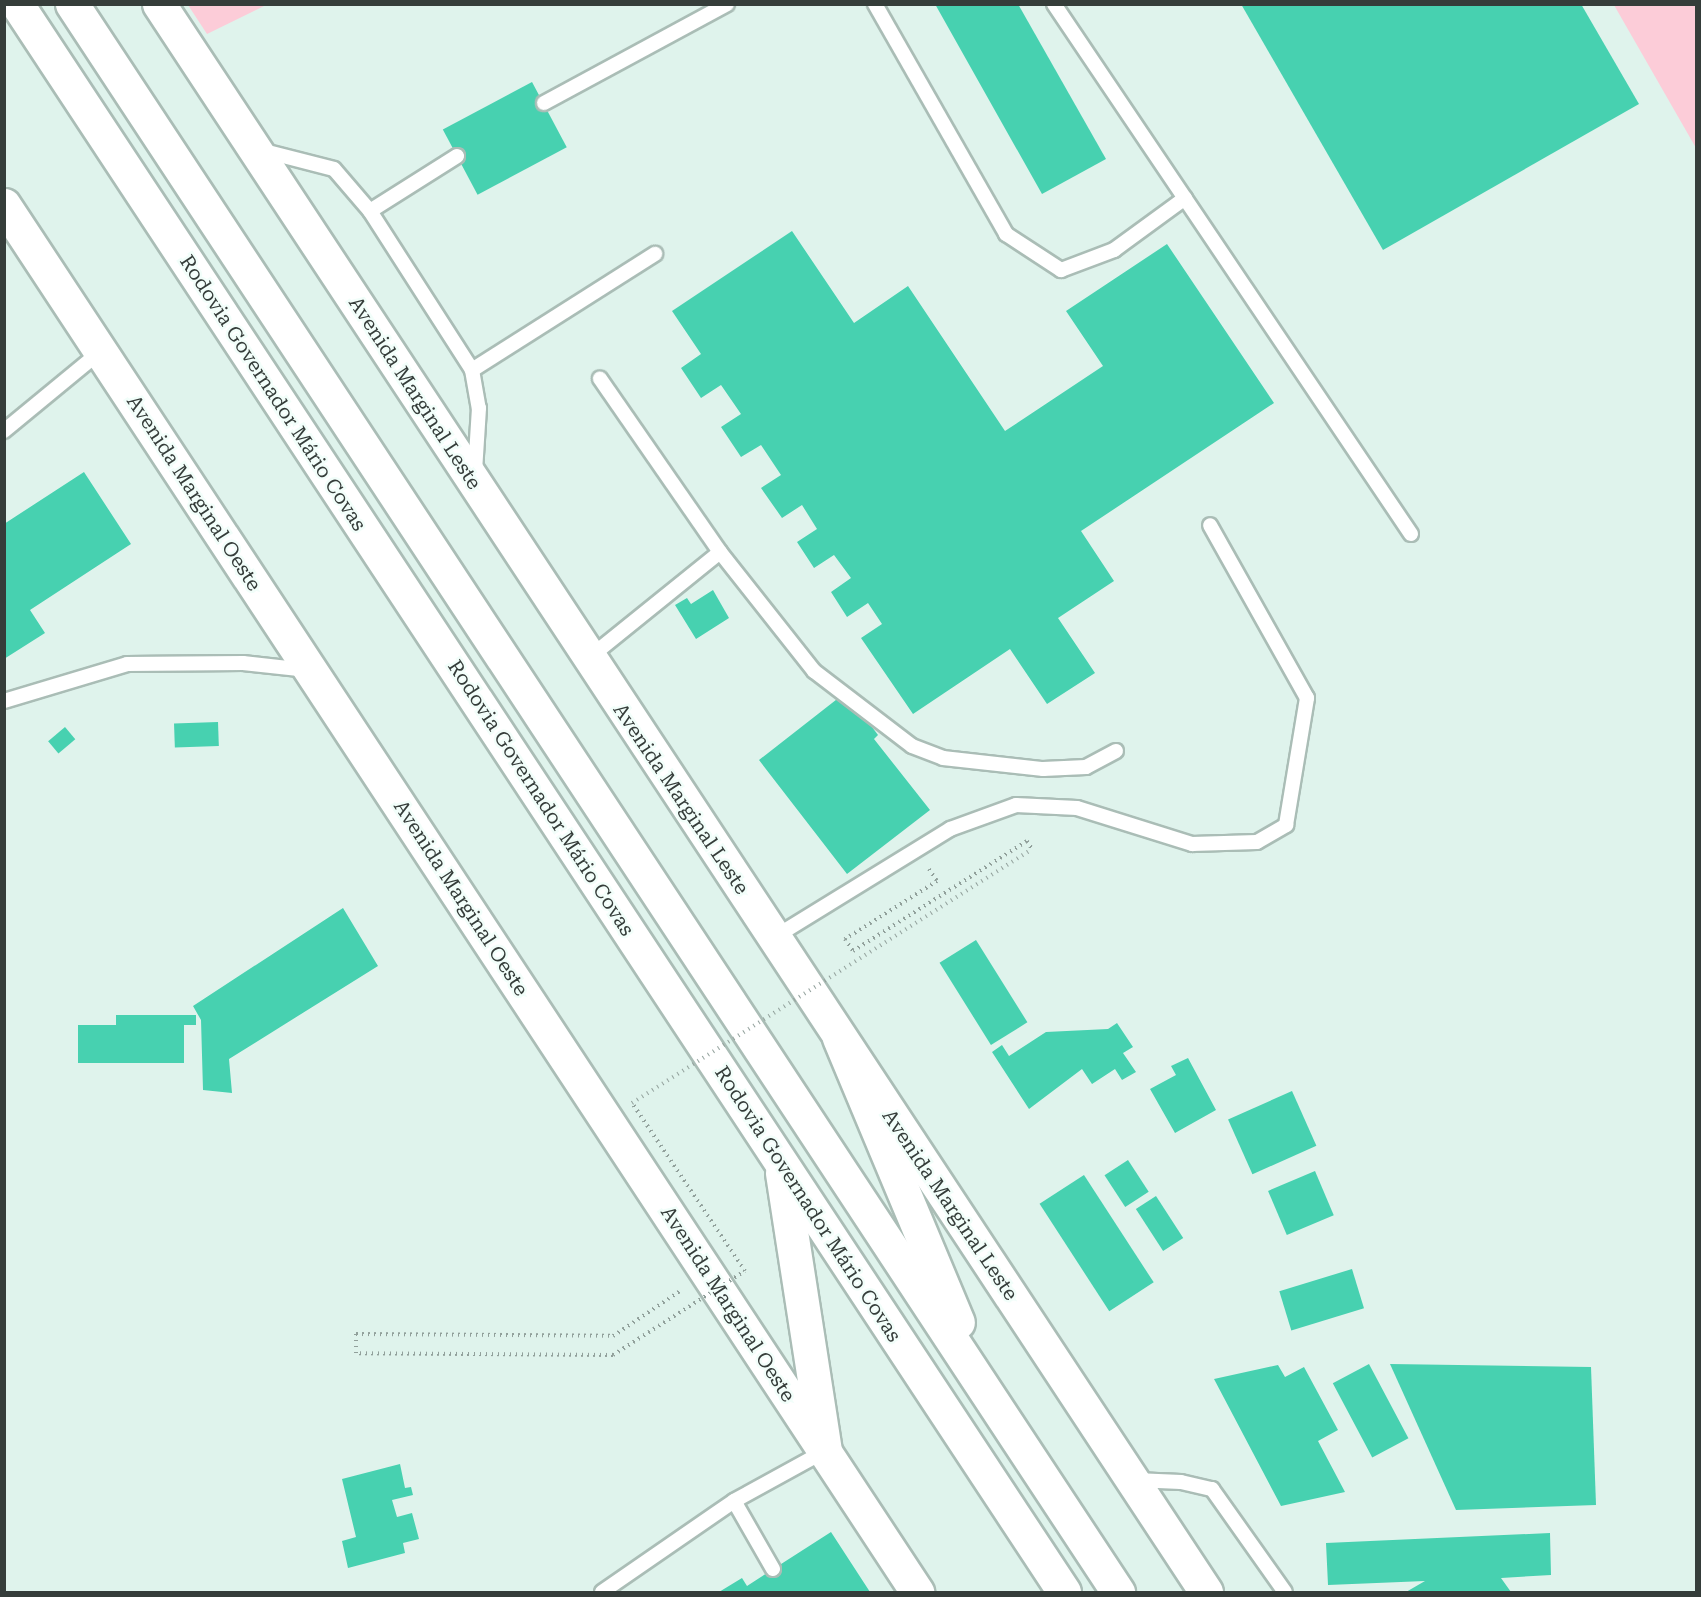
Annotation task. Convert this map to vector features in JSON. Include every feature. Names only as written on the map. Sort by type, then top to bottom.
[{"type":"main road","name":"Rodovia Governador Mário Covas","points":[[17,4],[1064,1593]]},
{"type":"main road","points":[[72,4],[1118,1593]]},
{"type":"main road","name":"Avenida Marginal Leste","points":[[159,4],[1206,1593]]},
{"type":"main road","name":"Avenida Marginal Oeste","points":[[4,205],[918,1593]]},
{"type":"main road","points":[[839,1038],[988,1396]]},
{"type":"main road","points":[[780,1162],[825,1451]]},
{"type":"lane","points":[[544,103],[727,4]]},
{"type":"lane","points":[[875,4],[1006,234],[1061,270],[1114,250],[1185,198]]},
{"type":"lane","points":[[1054,4],[1411,534]]},
{"type":"lane","points":[[253,148],[334,169],[369,211],[472,370],[479,408],[474,482]]},
{"type":"lane","points":[[369,211],[457,156]]},
{"type":"lane","points":[[472,370],[655,254]]},
{"type":"lane","points":[[4,431],[101,351]]},
{"type":"lane","points":[[600,379],[720,552],[814,671],[912,746],[943,758],[1042,769],[1086,767],[1116,751]]},
{"type":"lane","points":[[773,938],[950,829],[1017,804],[1077,808],[1192,844],[1257,842],[1286,825],[1307,698],[1210,525]]},
{"type":"lane","points":[[588,658],[720,552]]},
{"type":"lane","points":[[4,701],[127,664],[243,663],[311,670]]},
{"type":"lane","points":[[602,1593],[735,1501],[825,1451]]},
{"type":"lane","points":[[1132,1480],[1181,1482],[1212,1489],[1285,1593]]},
{"type":"lane","points":[[735,1501],[773,1569]]},
{"type":"path","points":[[708,1273],[613,1336],[356,1334],[356,1353],[613,1355],[745,1270],[632,1103],[1032,849],[1027,841],[853,951],[845,939],[937,881],[916,850]]},
{"type":"shaded area","points":[[188,5],[266,5],[207,34]]},
{"type":"shaded area","points":[[1614,5],[1696,5],[1696,148]]},
{"type":"building","points":[[935,4],[1018,4],[1106,159],[1042,194]]},
{"type":"building","points":[[1241,4],[1581,4],[1639,104],[1383,250]]},
{"type":"building","points":[[532,82],[567,147],[478,195],[443,129]]},
{"type":"building","points":[[792,231],[854,323],[908,286],[1005,431],[1103,366],[1066,311],[1167,244],[1274,403],[1081,531],[1114,581],[1058,618],[1095,673],[1047,704],[1010,649],[913,714],[861,638],[882,624],[868,603],[847,617],[831,592],[851,578],[834,555],[814,568],[797,542],[817,529],[802,505],[782,518],[761,488],[781,475],[761,445],[741,457],[721,427],[741,414],[721,385],[701,398],[681,368],[701,354],[672,311]]},
{"type":"building","points":[[84,472],[131,544],[30,610],[45,633],[4,659],[4,524]]},
{"type":"building","points":[[713,590],[729,618],[696,639],[675,605],[687,598],[691,604]]},
{"type":"building","points":[[841,696],[856,715],[860,711],[878,735],[874,739],[930,810],[847,874],[759,760]]},
{"type":"building","points":[[218,722],[219,746],[175,748],[174,724]]},
{"type":"building","points":[[65,727],[75,739],[58,753],[48,741]]},
{"type":"building","points":[[343,908],[378,966],[229,1059],[232,1093],[203,1090],[201,1020],[193,1006]]},
{"type":"building","points":[[976,940],[1027,1022],[991,1045],[940,963]]},
{"type":"building","points":[[116,1015],[196,1015],[196,1025],[184,1025],[184,1063],[78,1063],[78,1025],[116,1025]]},
{"type":"building","points":[[1117,1023],[1133,1047],[1123,1053],[1136,1072],[1122,1080],[1115,1069],[1092,1084],[1082,1069],[1029,1109],[992,1052],[1002,1045],[1009,1056],[1046,1032],[1108,1029]]},
{"type":"building","points":[[1188,1058],[1216,1110],[1175,1133],[1150,1089],[1176,1075],[1171,1066]]},
{"type":"building","points":[[1292,1091],[1316,1146],[1252,1174],[1228,1119]]},
{"type":"building","points":[[1128,1160],[1149,1192],[1125,1207],[1105,1175]]},
{"type":"building","points":[[1315,1171],[1334,1215],[1287,1235],[1268,1191]]},
{"type":"building","points":[[1084,1175],[1154,1282],[1109,1311],[1040,1204]]},
{"type":"building","points":[[1156,1196],[1183,1238],[1163,1251],[1136,1209]]},
{"type":"building","points":[[1352,1269],[1364,1308],[1291,1330],[1279,1291]]},
{"type":"building","points":[[1369,1364],[1408,1438],[1372,1457],[1333,1383]]},
{"type":"building","points":[[1390,1364],[1591,1367],[1596,1505],[1456,1510]]},
{"type":"building","points":[[1278,1365],[1285,1377],[1304,1367],[1338,1430],[1318,1441],[1345,1492],[1281,1506],[1214,1379]]},
{"type":"building","points":[[400,1464],[405,1488],[411,1487],[413,1495],[392,1500],[397,1517],[412,1513],[419,1539],[403,1543],[405,1553],[348,1568],[342,1541],[356,1537],[342,1479]]},
{"type":"building","points":[[831,1532],[870,1592],[719,1592],[742,1578],[747,1586]]},
{"type":"building","points":[[1550,1533],[1551,1575],[1501,1578],[1511,1592],[1406,1592],[1425,1581],[1328,1585],[1326,1543]]}]
